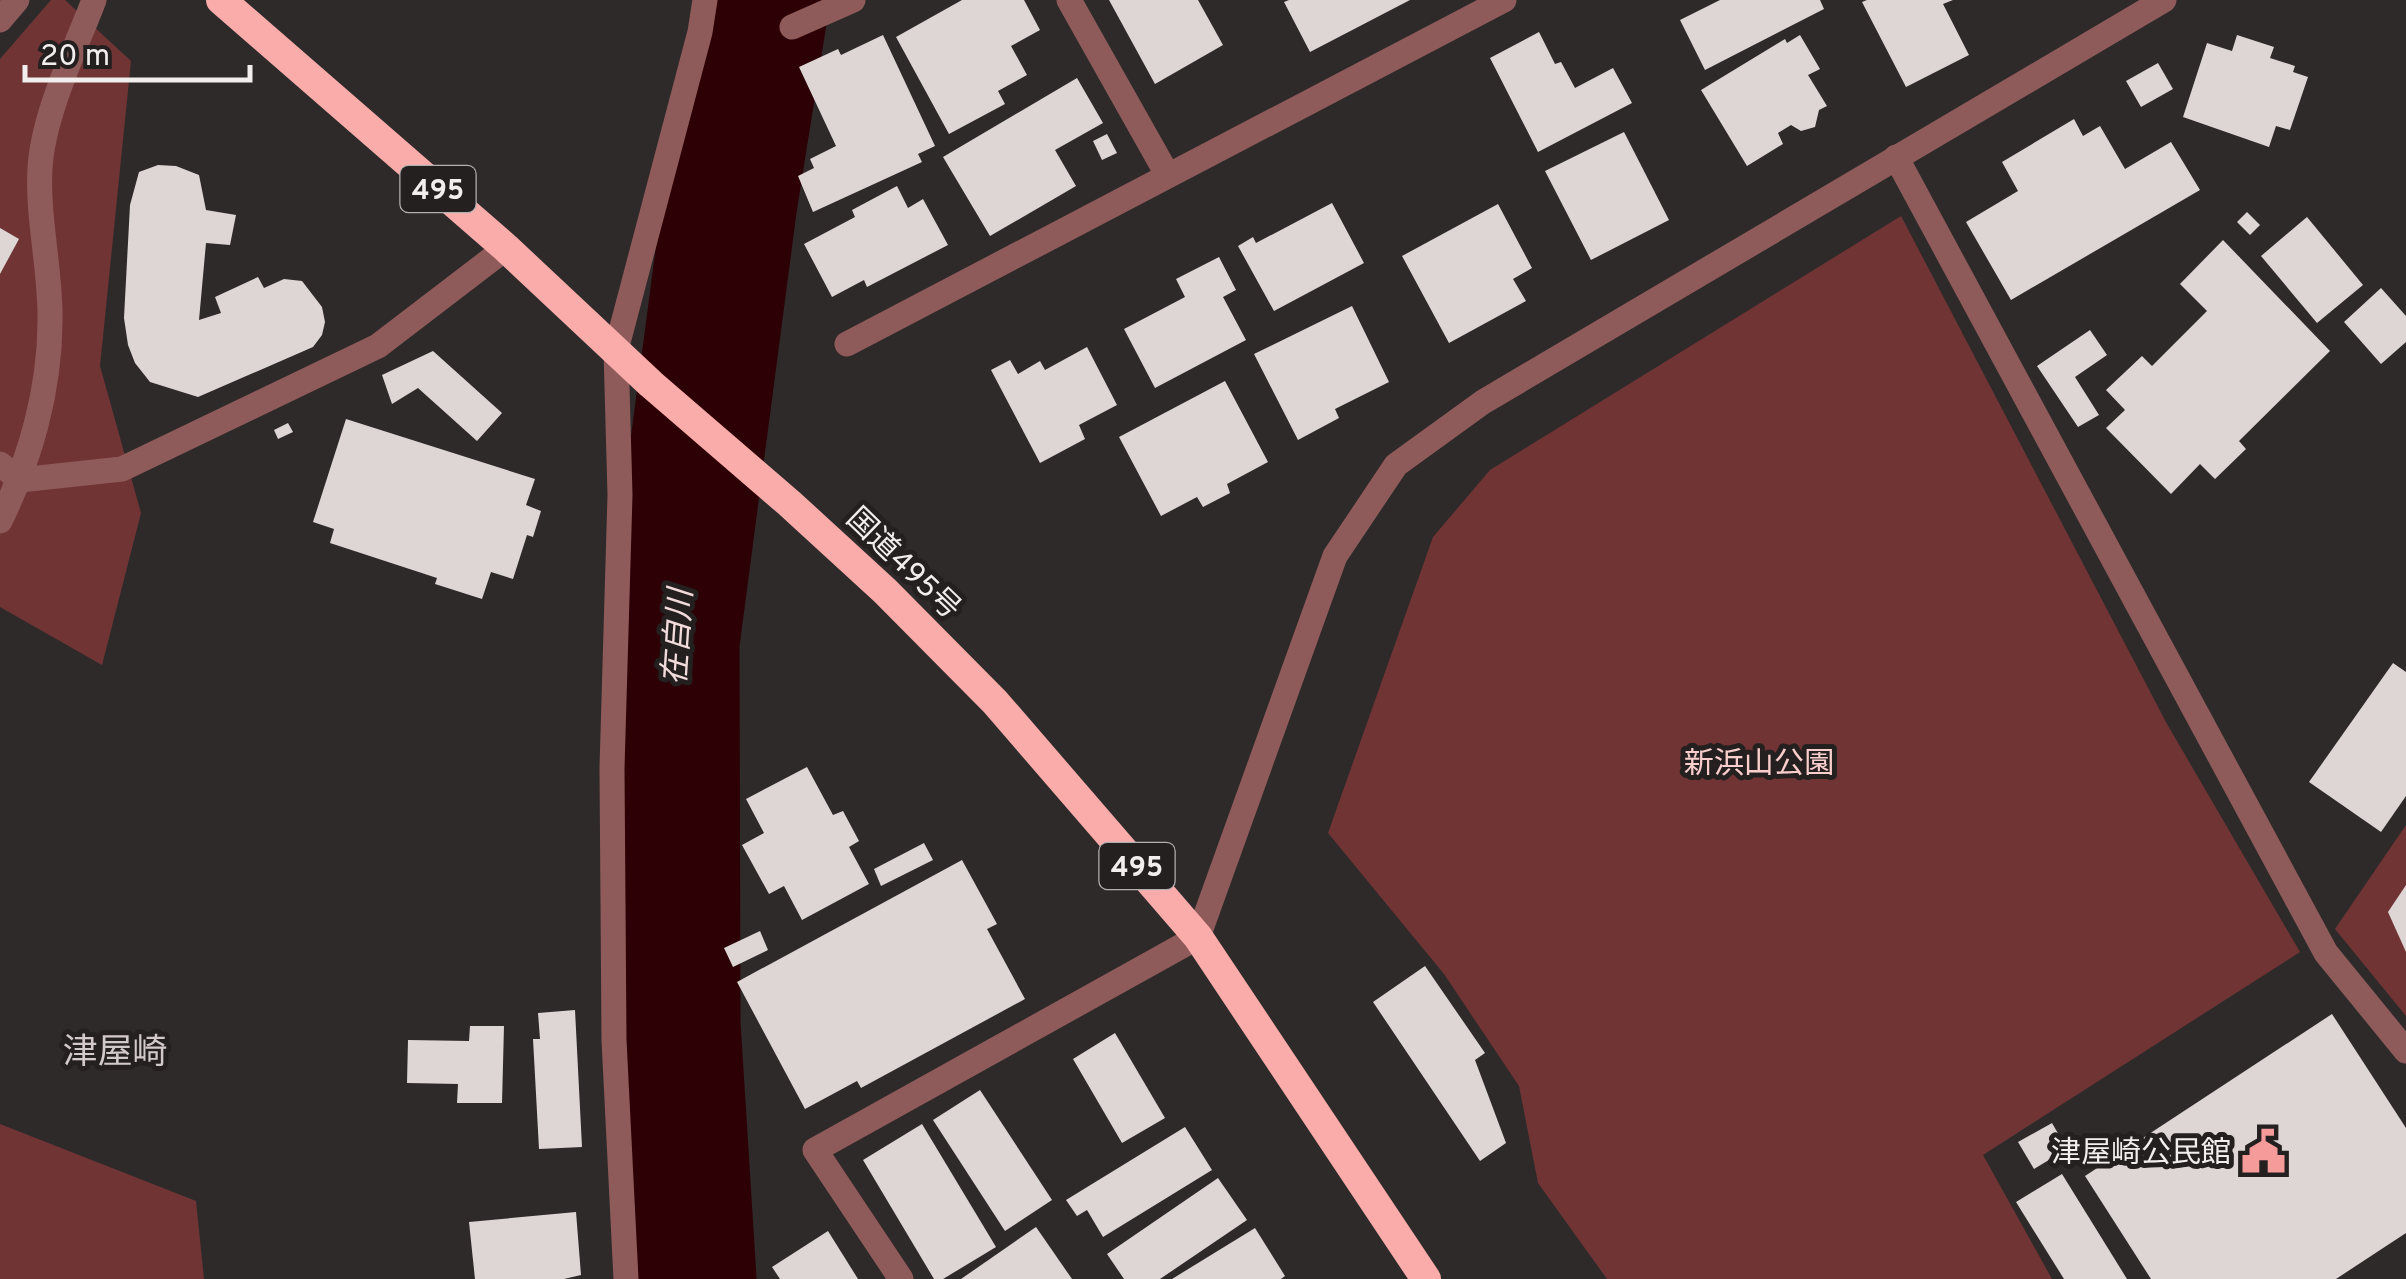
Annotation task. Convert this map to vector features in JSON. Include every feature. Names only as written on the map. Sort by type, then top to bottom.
[{"type":"highway","name":"国道495号","points":[[221,0],[506,248],[651,384],[789,503],[995,702],[1198,937],[1426,1279]]},
{"type":"street","points":[[0,20],[16,0]]},
{"type":"street","points":[[0,520],[10,472],[45,386],[50,321],[40,167],[48,125],[94,0]]},
{"type":"street","points":[[626,1279],[614,1040],[612,768],[620,496],[616,350],[700,32],[705,0]]},
{"type":"street","points":[[792,27],[853,0]]},
{"type":"street","points":[[1069,0],[1167,174]]},
{"type":"street","points":[[902,1279],[815,1150],[1198,937],[1335,556],[1396,465],[1484,402],[2164,0]]},
{"type":"street","points":[[847,344],[1493,2]]},
{"type":"street","points":[[1896,157],[2326,953],[2406,1051]]},
{"type":"street","points":[[10,472],[122,469],[378,346],[506,248]]},
{"type":"green space","points":[[51,0],[65,0],[131,61],[100,366],[141,513],[102,665],[0,607],[0,59]]},
{"type":"green space","name":"新浜山公園","points":[[1901,216],[2167,724],[2300,952],[1983,1155],[2052,1279],[1607,1279],[1538,1183],[1519,1086],[1444,974],[1328,833],[1433,537],[1490,470]]},
{"type":"green space","points":[[2406,825],[2406,1016],[2335,929]]},
{"type":"green space","points":[[0,1124],[196,1201],[204,1279],[0,1279]]},
{"type":"building","points":[[962,0],[1024,0],[1040,30],[1011,46],[1027,75],[998,91],[1005,104],[949,134],[896,37]]},
{"type":"building","points":[[1109,0],[1198,0],[1223,45],[1155,84]]},
{"type":"building","points":[[1410,0],[1310,52],[1284,2]]},
{"type":"building","points":[[1720,0],[1820,0],[1824,9],[1705,70],[1680,20]]},
{"type":"building","points":[[1953,0],[1943,4],[1969,55],[1906,87],[1862,2]]},
{"type":"building","points":[[1539,32],[1555,64],[1561,62],[1575,88],[1613,68],[1632,103],[1538,152],[1490,58]]},
{"type":"building","points":[[883,35],[935,146],[918,154],[922,162],[813,212],[798,176],[814,168],[810,159],[836,146],[799,67],[838,49],[841,55]]},
{"type":"building","points":[[1800,35],[1820,69],[1808,75],[1827,106],[1819,110],[1815,127],[1801,131],[1791,125],[1778,133],[1783,144],[1747,166],[1701,90],[1785,39],[1787,43]]},
{"type":"building","points":[[2237,35],[2274,47],[2270,58],[2295,66],[2293,72],[2308,77],[2290,130],[2276,126],[2269,147],[2183,117],[2207,43],[2232,51]]},
{"type":"building","points":[[2158,63],[2173,89],[2141,107],[2126,81]]},
{"type":"building","points":[[1077,78],[1103,123],[1055,150],[1076,186],[990,236],[943,157]]},
{"type":"building","points":[[2074,119],[2083,136],[2100,126],[2125,169],[2171,142],[2200,190],[2011,300],[1966,222],[2018,191],[2002,162]]},
{"type":"building","points":[[1624,132],[1669,220],[1591,260],[1545,171]]},
{"type":"building","points":[[1107,134],[1117,153],[1102,160],[1093,141]]},
{"type":"building","points":[[158,165],[176,166],[199,175],[206,210],[236,215],[230,245],[206,243],[199,320],[221,313],[215,297],[258,277],[264,288],[284,279],[302,281],[322,307],[325,322],[313,347],[198,397],[150,382],[135,363],[124,318],[130,205],[139,172]]},
{"type":"building","points":[[897,186],[908,208],[923,199],[948,245],[867,287],[864,280],[832,297],[804,244],[855,217],[852,210]]},
{"type":"building","points":[[1332,203],[1364,263],[1274,311],[1238,246],[1253,237],[1256,243]]},
{"type":"building","points":[[1498,204],[1532,268],[1513,279],[1526,301],[1449,343],[1402,256]]},
{"type":"building","points":[[2247,212],[2260,225],[2250,235],[2237,222]]},
{"type":"building","points":[[2307,217],[2363,285],[2317,323],[2261,256]]},
{"type":"building","points":[[0,228],[19,239],[0,274]]},
{"type":"building","points":[[2223,240],[2330,351],[2239,441],[2246,449],[2215,479],[2200,464],[2171,494],[2106,428],[2125,410],[2106,390],[2142,356],[2152,366],[2207,311],[2180,284]]},
{"type":"building","points":[[1219,257],[1236,290],[1223,297],[1246,340],[1155,388],[1124,329],[1185,297],[1176,279]]},
{"type":"building","points":[[2381,288],[2406,316],[2406,342],[2381,364],[2344,322]]},
{"type":"building","points":[[1352,306],[1389,382],[1335,409],[1339,418],[1298,440],[1254,354]]},
{"type":"building","points":[[2090,330],[2107,355],[2075,377],[2099,415],[2078,427],[2037,366]]},
{"type":"building","points":[[1087,347],[1117,405],[1079,425],[1085,439],[1040,463],[991,370],[1010,360],[1018,374],[1040,361],[1045,370]]},
{"type":"building","points":[[433,351],[502,413],[477,441],[418,388],[392,404],[382,375]]},
{"type":"building","points":[[1225,381],[1268,462],[1227,484],[1230,493],[1203,507],[1197,497],[1161,516],[1119,437]]},
{"type":"building","points":[[346,419],[535,479],[526,505],[541,511],[533,537],[527,535],[513,579],[491,572],[482,599],[435,584],[437,578],[330,543],[334,529],[313,522]]},
{"type":"building","points":[[288,423],[293,432],[278,439],[274,430]]},
{"type":"building","points":[[2393,663],[2406,672],[2406,796],[2381,832],[2309,782]]},
{"type":"building","points":[[807,767],[833,815],[843,811],[859,841],[849,847],[869,884],[802,920],[784,886],[769,894],[742,845],[764,833],[746,799]]},
{"type":"building","points":[[924,843],[933,860],[881,886],[874,869]]},
{"type":"building","points":[[962,860],[997,924],[987,929],[1025,999],[861,1088],[857,1081],[805,1109],[737,982]]},
{"type":"building","points":[[2406,885],[2406,952],[2388,912]]},
{"type":"building","points":[[760,931],[768,950],[733,967],[724,948]]},
{"type":"building","points":[[1425,966],[1485,1053],[1475,1060],[1506,1143],[1480,1161],[1373,1002]]},
{"type":"building","points":[[575,1010],[582,1147],[539,1149],[533,1039],[540,1039],[538,1013]]},
{"type":"building","name":"津屋崎公民館","points":[[2332,1014],[2406,1128],[2406,1233],[2336,1279],[2151,1279],[2085,1176]]},
{"type":"building","points":[[470,1026],[504,1026],[502,1103],[457,1103],[458,1084],[407,1083],[408,1040],[469,1041]]},
{"type":"building","points":[[1115,1033],[1165,1118],[1122,1143],[1073,1059]]},
{"type":"building","points":[[980,1090],[1052,1200],[1005,1231],[933,1120]]},
{"type":"building","points":[[2052,1123],[2067,1149],[2034,1169],[2018,1142]]},
{"type":"building","points":[[922,1124],[996,1247],[943,1279],[934,1279],[863,1160]]},
{"type":"building","points":[[1185,1127],[1212,1170],[1103,1237],[1087,1210],[1077,1216],[1066,1200]]},
{"type":"building","points":[[2062,1174],[2127,1279],[2064,1279],[2016,1202]]},
{"type":"building","points":[[1218,1178],[1247,1220],[1160,1279],[1124,1279],[1107,1254]]},
{"type":"building","points":[[576,1212],[581,1275],[564,1279],[475,1279],[469,1222]]},
{"type":"building","points":[[1036,1227],[1072,1279],[961,1279]]},
{"type":"building","points":[[1255,1228],[1285,1276],[1281,1279],[1172,1279]]},
{"type":"building","points":[[828,1231],[858,1279],[780,1279],[772,1267]]},
{"type":"waterway","name":"在自川","points":[[689,1279],[673,1024],[672,642],[730,201],[762,0]]},
{"type":"place","name":"津屋崎公民館","points":[[2264,1152]]},
{"type":"district","name":"津屋崎","points":[[115,1051]]}]
